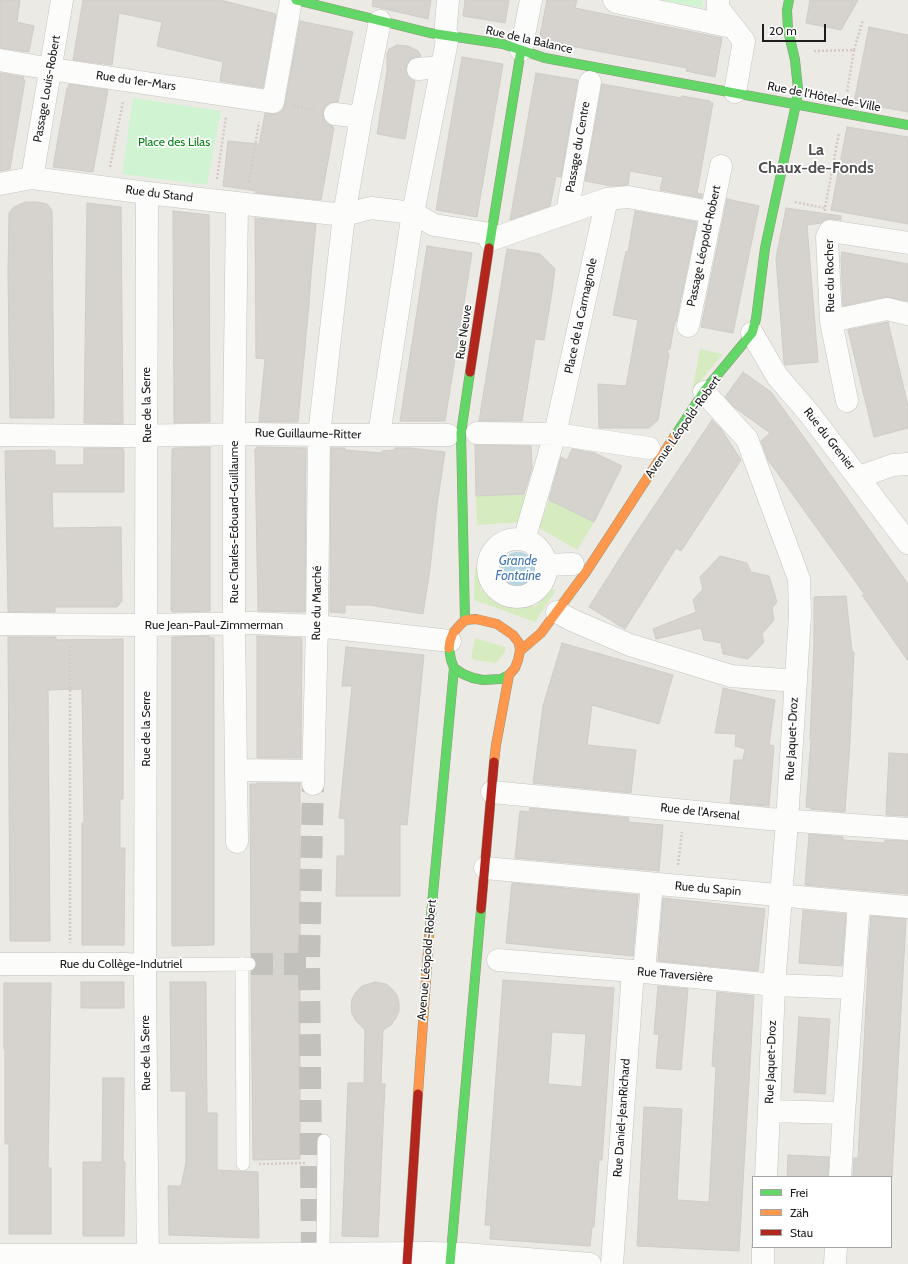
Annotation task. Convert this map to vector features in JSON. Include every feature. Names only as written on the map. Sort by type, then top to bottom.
[{"type":"main road","name":"Rue de la Balance","points":[[296,0],[446,36],[503,44],[545,58],[735,92]]},
{"type":"main road","name":"Avenue Léopold-Robert","points":[[520,651],[541,634],[558,612],[586,572],[689,413],[704,392],[752,333],[756,319],[765,248],[798,89],[798,80],[788,30],[787,10],[789,0]]},
{"type":"main road","name":"Rue Neuve","points":[[465,620],[461,433],[521,50]]},
{"type":"main road","name":"Rue de l'Hôtel-de-Ville","points":[[735,92],[908,125]]},
{"type":"main road","points":[[450,1259],[496,745],[509,676],[515,668],[520,651],[519,643],[513,635],[497,624],[476,619],[465,620],[453,633],[450,641],[449,650],[454,668],[463,674],[483,680],[501,679],[509,676]]},
{"type":"main road","name":"Avenue Léopold-Robert","points":[[407,1259],[427,954],[454,668]]},
{"type":"street","name":"Passage Louis-Robert","points":[[32,178],[62,0]]},
{"type":"street","points":[[273,102],[291,0]]},
{"type":"street","points":[[379,435],[413,213],[442,67],[446,36],[448,0]]},
{"type":"street","points":[[521,50],[531,0]]},
{"type":"street","points":[[614,0],[616,2],[732,27]]},
{"type":"street","points":[[718,0],[718,8],[744,41],[735,92]]},
{"type":"street","name":"Rue du Marché","points":[[236,770],[313,777],[317,626],[309,435],[361,117],[380,59],[380,21]]},
{"type":"street","name":"Rue du 1er-Mars","points":[[0,60],[273,102]]},
{"type":"street","points":[[418,69],[442,67]]},
{"type":"street","name":"Passage du Centre","points":[[567,213],[590,82]]},
{"type":"street","points":[[336,114],[361,117]]},
{"type":"street","name":"Passage Léopold-Robert","points":[[688,326],[721,166]]},
{"type":"street","name":"Rue du Stand","points":[[0,184],[32,178],[147,193],[243,195],[318,212],[344,215]]},
{"type":"street","name":"Rue de la Serre","points":[[147,193],[145,965],[148,1260]]},
{"type":"street","name":"Rue Charles-Edouard-Guillaume","points":[[237,842],[234,623],[234,434],[243,195]]},
{"type":"street","name":"Passage du Centre","points":[[491,237],[607,199],[628,197],[711,212]]},
{"type":"street","name":"Place de la Carmagnole","points":[[524,540],[555,434],[607,199]]},
{"type":"street","points":[[344,215],[371,208],[413,213],[434,224],[491,237]]},
{"type":"street","name":"Rue du Rocher","points":[[847,401],[831,321],[827,237],[830,231],[908,242]]},
{"type":"street","name":"Rue du Rocher","points":[[831,321],[887,309],[908,314]]},
{"type":"street","name":"Rue du Grenier","points":[[752,333],[778,376],[859,477],[908,543]]},
{"type":"street","name":"Rue Jaquet-Droz","points":[[704,392],[747,439],[799,579],[800,615],[787,820],[774,985],[766,1176]]},
{"type":"street","points":[[477,433],[555,434],[649,448]]},
{"type":"street","name":"Rue Guillaume-Ritter","points":[[0,435],[448,435]]},
{"type":"street","points":[[859,477],[893,465],[908,464]]},
{"type":"street","points":[[508,540],[524,540],[539,549],[544,557],[546,565],[545,574],[542,583],[527,595],[518,597],[508,596],[493,585],[489,576],[488,567],[490,558],[484,549],[501,544],[508,540]]},
{"type":"street","points":[[546,565],[574,564]]},
{"type":"street","points":[[558,612],[574,621],[630,645],[731,676],[796,681]]},
{"type":"street","name":"Rue Jean-Paul-Zimmerman","points":[[0,624],[146,625],[251,622],[317,626],[450,641]]},
{"type":"street","name":"Rue de l'Arsenal","points":[[492,792],[787,820],[908,829]]},
{"type":"street","name":"Rue du Sapin","points":[[485,868],[908,907]]},
{"type":"street","name":"Rue Daniel-JeanRichard","points":[[612,1264],[639,972],[652,884]]},
{"type":"street","points":[[840,1176],[858,903]]},
{"type":"street","name":"Rue Traversière","points":[[498,960],[774,985],[852,988]]},
{"type":"street","name":"Rue du Collège-Indutriel","points":[[0,964],[145,965]]},
{"type":"street","name":"Rue Jaquet-Droz","points":[[769,1111],[844,1113]]},
{"type":"street","points":[[763,1248],[763,1264]]},
{"type":"street","points":[[835,1264],[836,1248]]},
{"type":"street","points":[[0,1255],[148,1260],[257,1259],[322,1254],[407,1259],[590,1264]]},
{"type":"lane","name":"Rue du Collège-Indutriel","points":[[145,965],[246,964],[243,1164]]},
{"type":"lane","points":[[322,1254],[324,1141]]},
{"type":"path","points":[[847,94],[854,50],[863,20]]},
{"type":"path","points":[[810,51],[854,50]]},
{"type":"path","points":[[110,168],[124,100]]},
{"type":"path","points":[[273,102],[336,114]]},
{"type":"path","points":[[217,182],[226,116]]},
{"type":"path","points":[[243,195],[260,121]]},
{"type":"path","points":[[775,198],[825,208],[840,132]]},
{"type":"path","points":[[70,643],[70,948]]},
{"type":"path","points":[[678,869],[682,826]]},
{"type":"path","points":[[243,1164],[311,1163]]},
{"type":"green space","points":[[661,0],[703,0],[703,8]]},
{"type":"green space","name":"Place des Lilas","points":[[133,98],[221,111],[207,185],[122,174]]},
{"type":"green space","points":[[700,349],[723,354],[692,391]]},
{"type":"green space","points":[[533,494],[524,522],[477,525],[476,496]]},
{"type":"green space","points":[[549,500],[594,522],[577,550],[539,528]]},
{"type":"green space","points":[[475,567],[479,569],[481,590],[535,607],[550,588],[556,590],[535,622],[474,600]]},
{"type":"green space","points":[[475,638],[505,647],[505,652],[496,663],[474,660],[471,657]]},
{"type":"water","name":"Grande Fontaine","points":[[515,552],[521,552],[525,553],[532,559],[535,569],[534,576],[528,583],[521,586],[515,586],[511,585],[504,579],[501,572],[501,566],[502,562],[508,555]]},
{"type":"building","points":[[0,0],[20,0],[17,22],[34,26],[29,52],[0,48]]},
{"type":"building","points":[[83,0],[220,0],[276,14],[263,88],[220,81],[223,62],[157,46],[162,22],[119,13],[112,65],[73,60]]},
{"type":"building","points":[[373,0],[431,0],[428,19],[372,6]]},
{"type":"building","points":[[465,0],[509,0],[505,23],[463,16]]},
{"type":"building","points":[[547,0],[577,0],[575,8],[722,38],[715,77],[686,71],[687,68],[539,40]]},
{"type":"building","points":[[810,0],[858,0],[841,30],[806,23]]},
{"type":"building","points":[[300,21],[353,32],[338,102],[330,103],[325,106],[323,112],[324,119],[327,124],[333,126],[332,128],[334,128],[321,200],[256,193],[256,191],[223,186],[228,141],[259,144],[265,113],[277,114],[283,110]]},
{"type":"building","points":[[869,27],[908,35],[908,112],[854,102]]},
{"type":"building","points":[[397,45],[408,46],[418,51],[421,56],[411,59],[407,64],[406,70],[408,76],[415,81],[405,139],[377,134],[387,71],[387,54],[389,49]]},
{"type":"building","points":[[462,57],[503,64],[477,217],[436,210]]},
{"type":"building","points":[[0,73],[24,77],[23,80],[25,80],[10,169],[0,171]]},
{"type":"building","points":[[536,73],[578,80],[561,177],[556,176],[550,206],[510,220]]},
{"type":"building","points":[[69,84],[108,90],[93,172],[53,167],[67,88]]},
{"type":"building","points":[[602,84],[681,98],[682,96],[710,101],[710,103],[713,103],[697,193],[702,194],[702,198],[660,190],[663,177],[630,171],[628,185],[611,186],[585,181]]},
{"type":"building","points":[[847,127],[908,137],[908,224],[831,210]]},
{"type":"building","points":[[727,199],[759,206],[733,333],[701,327]]},
{"type":"building","points":[[26,202],[47,204],[52,211],[54,418],[10,418],[8,272],[9,213],[14,207]]},
{"type":"building","points":[[87,203],[121,207],[123,424],[84,423]]},
{"type":"building","points":[[786,208],[841,216],[841,220],[825,220],[821,223],[807,225],[818,362],[785,365],[784,363],[776,258]]},
{"type":"building","points":[[173,211],[209,215],[210,422],[174,423]]},
{"type":"building","points":[[635,211],[697,222],[670,349],[667,351],[669,354],[658,420],[649,428],[599,428],[598,384],[626,386],[638,320],[613,315],[626,251],[628,252]]},
{"type":"building","points":[[255,218],[316,224],[298,422],[259,422],[265,359],[256,358]]},
{"type":"building","points":[[427,246],[472,253],[445,421],[400,421]]},
{"type":"building","points":[[507,249],[540,254],[555,269],[552,292],[544,340],[535,339],[522,421],[479,421]]},
{"type":"building","points":[[842,252],[908,264],[908,301],[885,297],[843,306]]},
{"type":"building","points":[[888,322],[908,406],[908,428],[874,437],[848,330]]},
{"type":"building","points":[[743,372],[771,392],[908,584],[908,661],[862,595],[865,595],[768,460],[761,441],[770,433],[734,407],[725,397]]},
{"type":"building","points":[[712,420],[721,429],[741,460],[681,551],[676,548],[625,629],[589,607],[632,539]]},
{"type":"building","points":[[475,445],[531,446],[532,468],[524,494],[476,496]]},
{"type":"building","points":[[210,447],[210,611],[172,612],[172,449]]},
{"type":"building","points":[[257,447],[306,448],[305,612],[258,611],[255,449],[257,449]]},
{"type":"building","points":[[84,448],[123,448],[124,492],[52,492],[53,528],[121,527],[122,601],[117,607],[55,607],[55,612],[8,612],[5,451],[52,450],[55,451],[55,465],[84,465]]},
{"type":"building","points":[[331,448],[345,448],[345,450],[382,453],[382,451],[395,450],[395,448],[445,452],[423,614],[369,605],[345,605],[345,613],[330,612]]},
{"type":"building","points":[[572,449],[595,453],[622,466],[594,522],[549,500],[561,457],[567,460]]},
{"type":"building","points":[[720,556],[747,563],[751,572],[769,576],[777,602],[772,608],[774,620],[762,634],[764,642],[748,659],[723,654],[721,643],[704,640],[701,628],[656,639],[653,629],[696,612],[693,600],[703,589],[700,577]]},
{"type":"building","points":[[846,596],[852,652],[854,652],[845,812],[811,809],[806,807],[811,740],[814,597]]},
{"type":"building","points":[[209,636],[209,638],[214,638],[214,945],[172,946],[172,637]]},
{"type":"building","points":[[257,636],[302,638],[301,758],[257,758]]},
{"type":"building","points":[[8,637],[56,637],[56,640],[123,639],[123,799],[120,799],[120,848],[125,848],[124,945],[82,945],[82,823],[84,823],[82,689],[48,690],[50,941],[10,941]]},
{"type":"building","points":[[562,643],[673,675],[659,724],[592,705],[587,745],[636,750],[631,793],[533,783],[543,706]]},
{"type":"building","points":[[346,647],[424,655],[407,825],[400,824],[400,896],[336,896],[337,856],[345,856],[345,819],[339,818],[352,686],[342,686]]},
{"type":"building","points":[[723,688],[775,700],[769,745],[774,746],[769,806],[730,803],[734,760],[743,760],[745,749],[735,746],[736,734],[715,733]]},
{"type":"building","points":[[889,753],[908,754],[908,816],[886,815]]},
{"type":"building","points":[[300,783],[300,1159],[253,1160],[251,972],[256,968],[257,964],[256,960],[251,956],[250,784]]},
{"type":"building","points":[[530,808],[629,818],[628,822],[663,825],[659,871],[515,858],[520,811],[529,812]]},
{"type":"building","points":[[809,834],[843,837],[843,840],[885,843],[885,840],[908,841],[908,894],[805,885]]},
{"type":"building","points":[[512,883],[638,895],[633,956],[506,943]]},
{"type":"building","points":[[663,898],[765,909],[758,971],[658,961]]},
{"type":"building","points":[[803,910],[846,914],[842,966],[799,963]]},
{"type":"building","points":[[871,916],[906,919],[892,1177],[853,1176],[854,1158],[858,1158],[867,967]]},
{"type":"building","points":[[503,980],[614,988],[602,1160],[599,1160],[594,1227],[592,1227],[590,1246],[490,1239],[491,1225],[485,1225]],"holes":[[[552,1032],[586,1034],[582,1087],[548,1084]]]},
{"type":"building","points":[[81,982],[124,982],[124,1008],[81,1008]]},
{"type":"building","points":[[170,982],[206,982],[207,1113],[217,1113],[217,1170],[258,1172],[259,1238],[169,1235],[168,1186],[181,1186],[186,1162],[186,1091],[171,1091]]},
{"type":"building","points":[[375,982],[386,984],[392,989],[397,995],[399,1003],[399,1011],[396,1018],[391,1025],[383,1030],[381,1084],[385,1084],[378,1237],[342,1236],[348,1083],[364,1083],[365,1030],[356,1021],[352,1014],[351,1006],[352,999],[362,986]]},
{"type":"building","points":[[4,983],[51,983],[48,1168],[51,1168],[51,1234],[9,1234],[9,1144],[5,1144]]},
{"type":"building","points":[[658,986],[688,989],[681,1070],[656,1068],[659,1034],[654,1034]]},
{"type":"building","points":[[717,992],[754,996],[739,1251],[637,1246],[644,1107],[682,1109],[677,1200],[709,1202],[716,1067],[712,1066]]},
{"type":"building","points":[[799,1017],[830,1019],[825,1094],[794,1092]]},
{"type":"building","points":[[103,1078],[124,1078],[124,1236],[83,1236],[83,1162],[102,1162]]},
{"type":"building","points":[[788,1155],[829,1157],[828,1176],[787,1176]]},
{"type":"tunnel","points":[[312,1254],[309,964],[313,784]]},
{"type":"tunnel","points":[[251,964],[309,964]]},
{"type":"traffic: fast","points":[[296,0],[430,33],[503,44],[521,50],[489,248]]},
{"type":"traffic: fast","points":[[674,437],[705,390],[752,333],[756,319],[765,248],[798,89],[795,60],[788,30],[787,10],[789,0]]},
{"type":"traffic: fast","points":[[521,50],[545,58],[908,125]]},
{"type":"traffic: fast","points":[[465,620],[461,433],[470,372]]},
{"type":"traffic: fast","points":[[449,648],[454,668],[463,674],[483,680],[501,679],[509,675]]},
{"type":"traffic: fast","points":[[429,937],[454,668]]},
{"type":"traffic: fast","points":[[450,1264],[481,909]]},
{"type":"traffic: slow","points":[[520,651],[541,633],[586,572],[674,437]]},
{"type":"traffic: slow","points":[[449,648],[453,633],[459,626],[465,620],[476,619],[497,624],[513,635],[519,643],[520,651],[518,660],[515,668],[509,675],[494,762]]},
{"type":"traffic: slow","points":[[418,1094],[429,937]]},
{"type":"traffic: jam","points":[[470,372],[489,248]]},
{"type":"traffic: jam","points":[[481,909],[494,762]]},
{"type":"traffic: jam","points":[[407,1264],[418,1094]]},
{"type":"district","name":"La Chaux-de-Fonds","points":[[816,159]]}]
